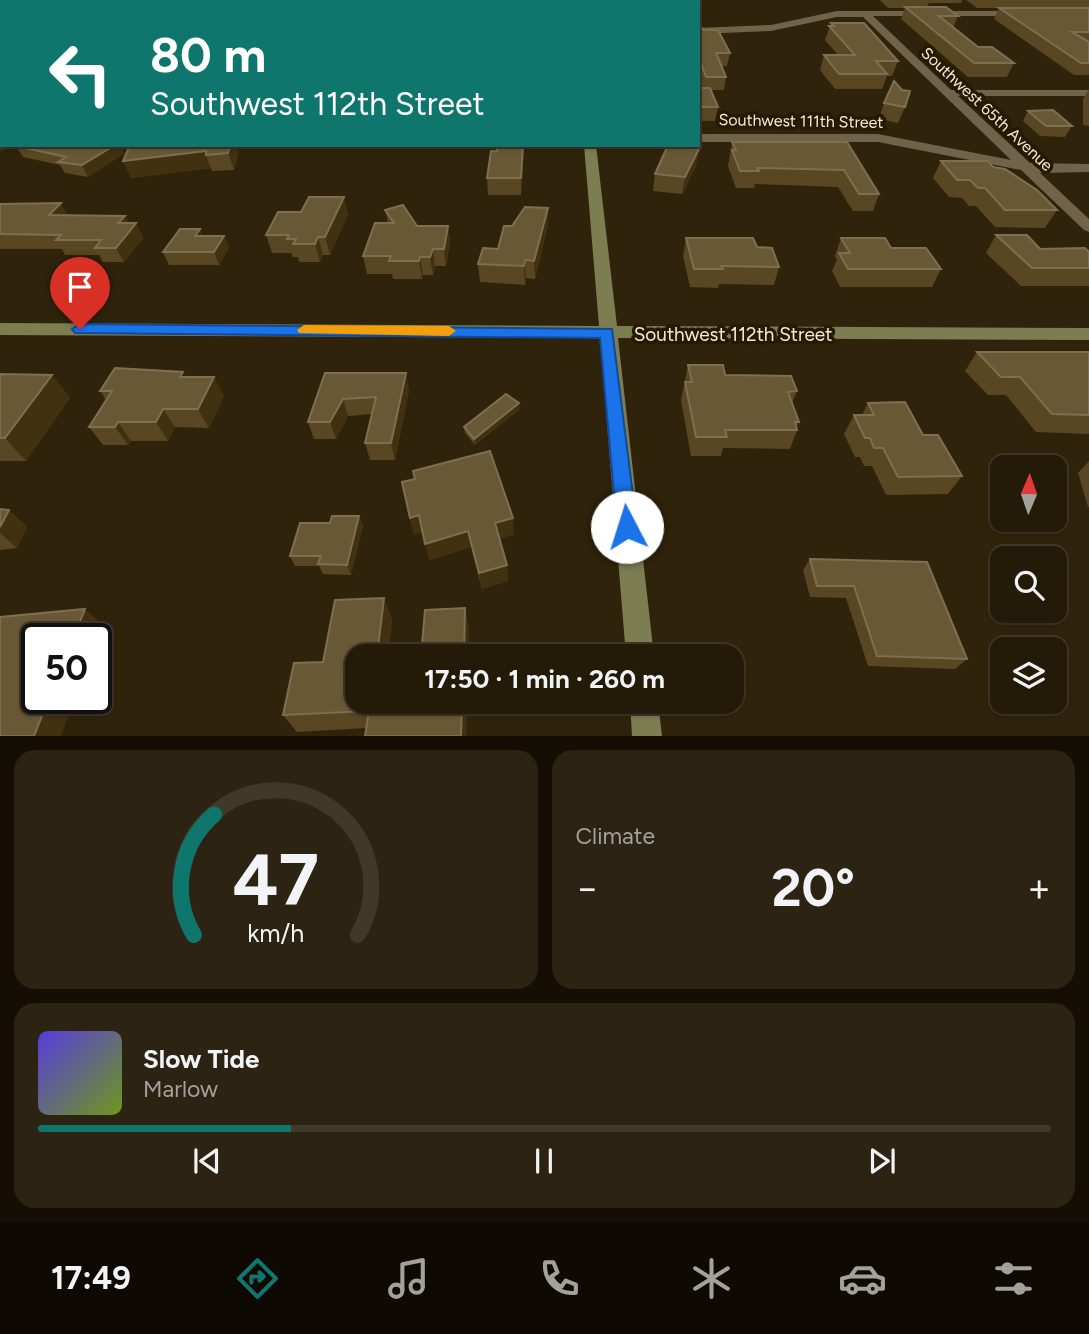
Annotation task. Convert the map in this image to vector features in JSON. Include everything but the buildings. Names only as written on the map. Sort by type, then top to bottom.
[{"type":"main road","points":[[590,147],[639,644]]},
{"type":"main road","name":"Southwest 112th Street","points":[[0,329],[1089,334]]},
{"type":"main road","points":[[645,714],[648,736]]},
{"type":"street","points":[[700,31],[763,29],[828,15],[864,13],[1036,13]]},
{"type":"street","name":"Southwest 65th Avenue","points":[[864,13],[1089,227]]},
{"type":"street","points":[[948,93],[1089,93]]},
{"type":"street","name":"Southwest 111th Street","points":[[700,138],[878,138],[1026,167],[1049,170],[1089,168]]},
{"type":"slow traffic","points":[[304,330],[449,331]]},
{"type":"route","points":[[80,329],[607,333],[627,527]]}]
